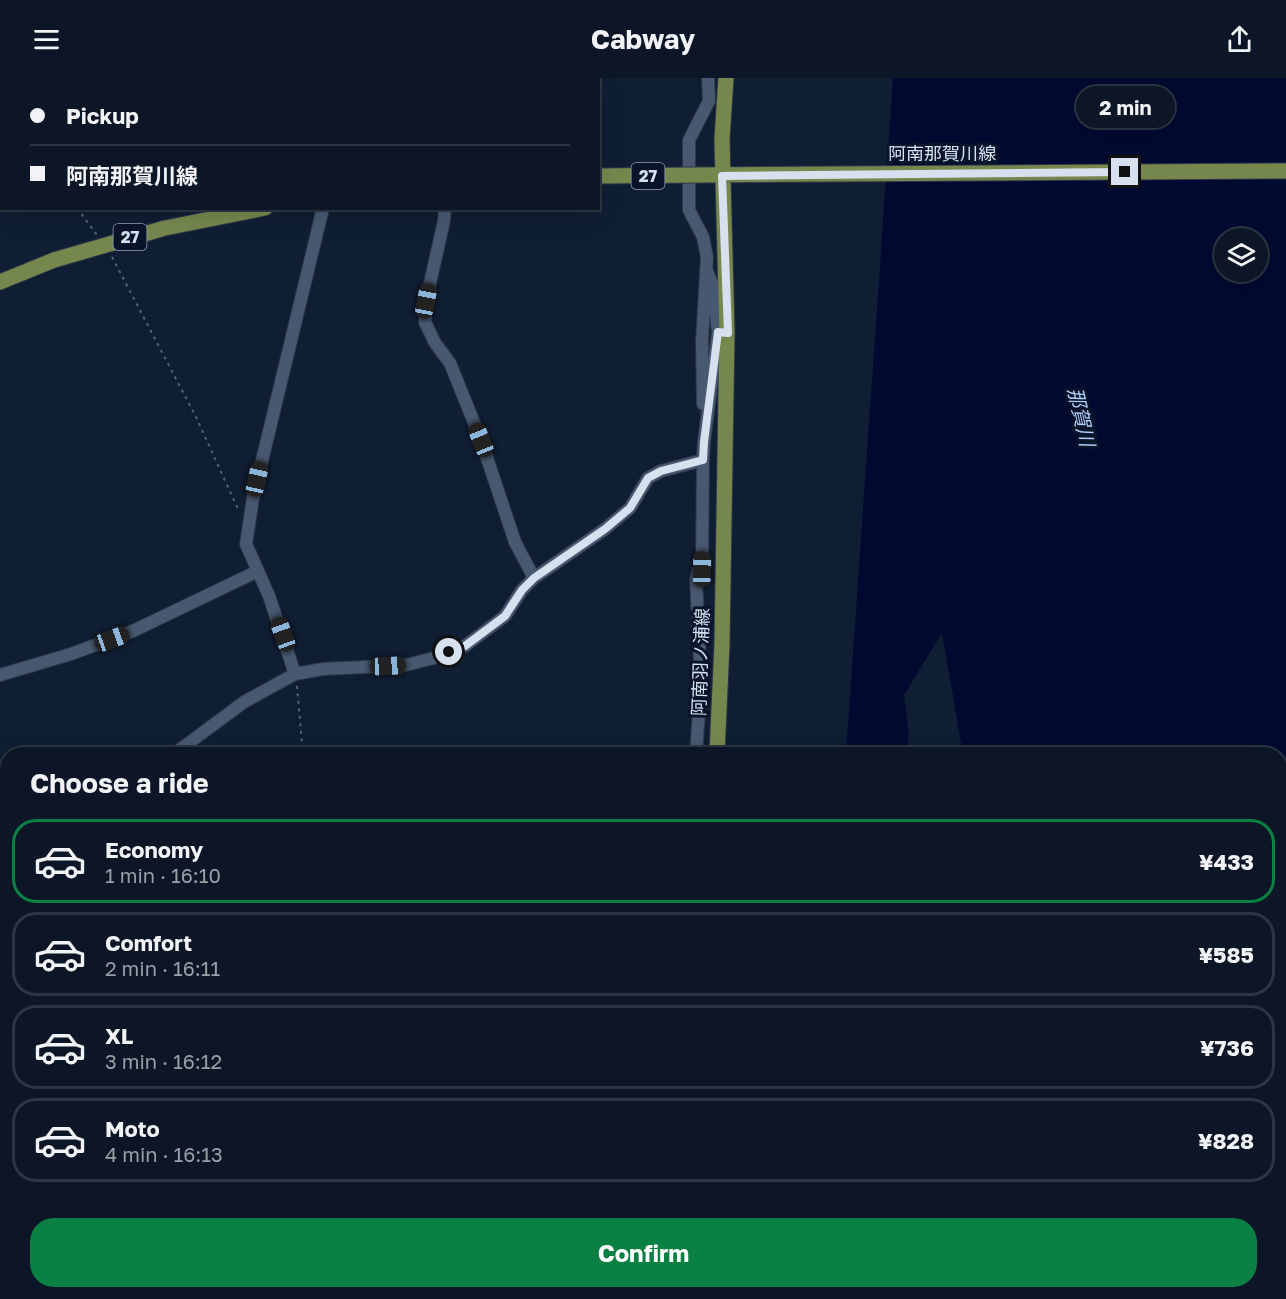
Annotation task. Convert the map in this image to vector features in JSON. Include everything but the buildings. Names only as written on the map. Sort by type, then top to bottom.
[{"type":"main road","name":"阿南羽ノ浦線","points":[[717,747],[722,644],[723,333],[728,175],[726,78]]},
{"type":"main road","name":"阿南那賀川線","points":[[600,176],[1286,171]]},
{"type":"main road","name":"27","points":[[0,282],[54,260],[104,245],[165,228],[255,210]]},
{"type":"street","points":[[696,747],[701,683],[696,578],[698,571],[702,569],[704,442],[702,341],[707,257],[703,237],[689,210],[689,140],[709,101],[708,78]]},
{"type":"street","points":[[295,674],[273,606],[246,544],[247,528],[323,210]]},
{"type":"street","points":[[445,210],[426,301],[425,322],[435,343],[450,363],[481,440],[515,542],[534,578]]},
{"type":"street","points":[[704,442],[723,333],[706,267]]},
{"type":"street","points":[[183,747],[244,702],[295,674],[323,669],[406,665],[434,658],[465,646],[505,616],[522,590],[534,578],[605,529],[630,508],[648,478],[661,471],[703,460]]},
{"type":"street","points":[[0,675],[70,654],[133,631],[258,571]]},
{"type":"path","points":[[79,210],[121,272],[196,417],[247,528]]},
{"type":"path","points":[[295,674],[302,747]]},
{"type":"water","name":"那賀川","points":[[893,78],[1286,78],[1286,747],[962,747],[942,633],[904,695],[909,735],[907,747],[846,747]]},
{"type":"route","points":[[449,652],[465,646],[505,616],[522,590],[534,578],[605,529],[630,508],[648,478],[661,471],[703,460],[718,332],[728,333],[722,176],[1125,172]]}]
